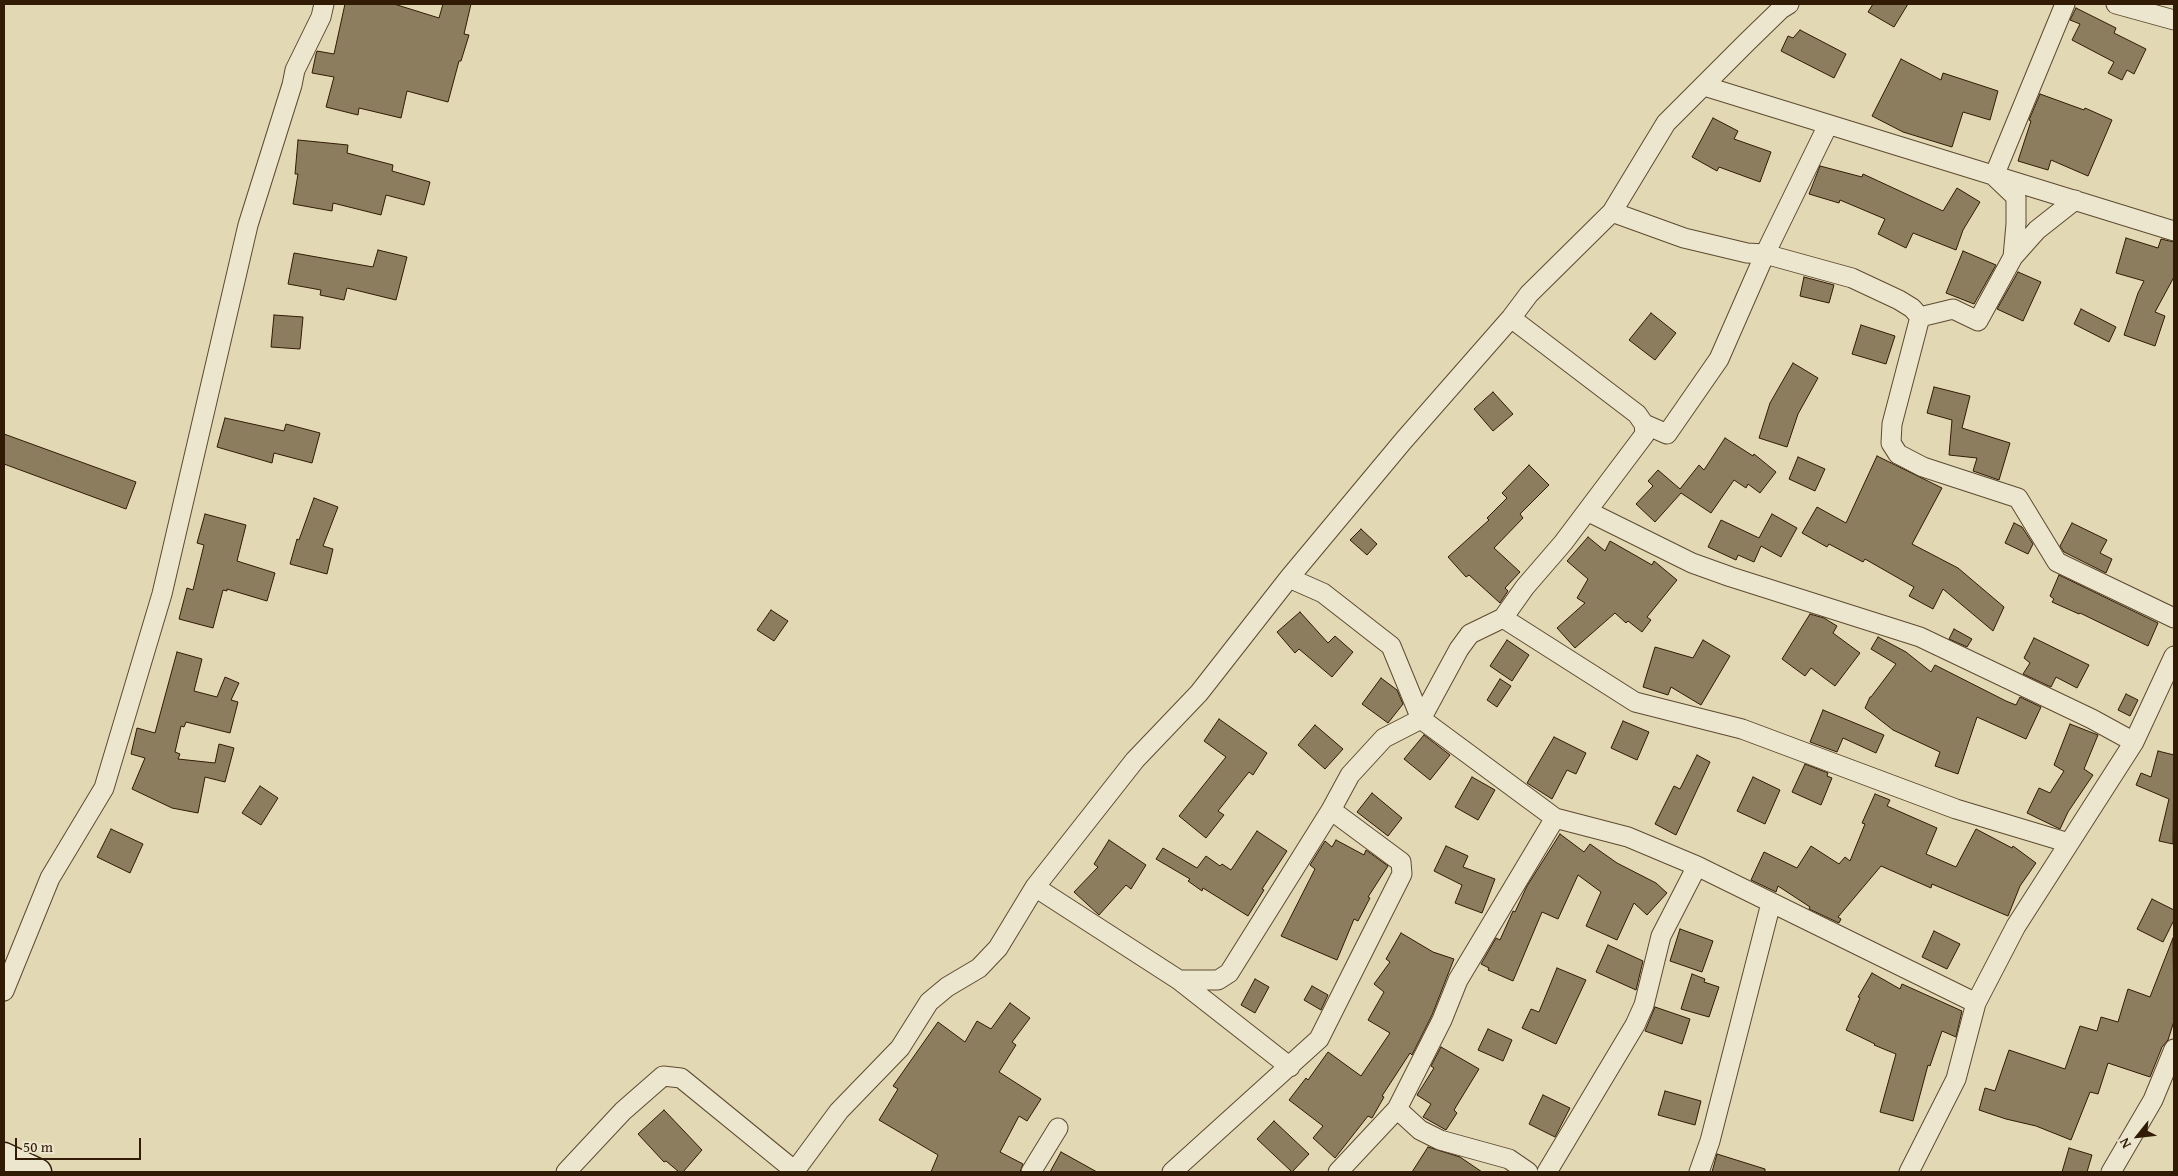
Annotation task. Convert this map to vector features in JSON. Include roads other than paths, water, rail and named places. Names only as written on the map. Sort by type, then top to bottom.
[{"type":"main road","points":[[4,1156],[38,1172]]},
{"type":"street","points":[[4,991],[50,878],[104,788],[162,594],[248,226],[296,70],[318,24],[324,4]]},
{"type":"street","points":[[566,1172],[624,1111],[663,1076],[681,1078],[795,1172],[839,1111],[900,1048],[928,1002],[947,987],[979,968],[998,948],[1035,887],[1135,760],[1199,693],[1289,578],[1404,440],[1511,318],[1529,294],[1612,212],[1666,123],[1746,42],[1781,9],[1789,4]]},
{"type":"street","points":[[1994,176],[2065,4]]},
{"type":"street","points":[[2116,4],[2174,20]]},
{"type":"street","points":[[1704,86],[2174,231]]},
{"type":"street","points":[[1511,318],[1636,414],[1644,424],[1668,434],[1719,359],[1765,254],[1828,125]]},
{"type":"street","points":[[1994,176],[2016,196],[2013,257]]},
{"type":"street","points":[[1920,317],[1953,309],[1978,321],[2013,257],[2037,230],[2075,200]]},
{"type":"street","points":[[1612,212],[1684,238],[1747,253],[1765,254],[1852,278],[1900,300],[1920,317]]},
{"type":"street","points":[[1920,317],[1892,424],[1891,443],[1898,454],[1923,467],[2018,498],[2057,562],[2174,618]]},
{"type":"street","points":[[1179,980],[1218,980],[1229,973],[1331,810],[1350,775],[1384,738],[1421,719],[1459,649],[1470,634],[1503,618],[1645,434],[1644,424]]},
{"type":"street","points":[[1587,511],[1692,562],[1731,577],[1920,637],[2092,719],[2134,742]]},
{"type":"street","points":[[1289,578],[1323,593],[1391,646],[1421,719],[1555,818],[1628,837],[1697,866],[1976,1004]]},
{"type":"street","points":[[1503,618],[1635,702],[1742,728],[1956,809],[2069,843]]},
{"type":"street","points":[[1909,1172],[1956,1079],[1976,1004],[2016,926],[2134,742],[2174,656]]},
{"type":"street","points":[[1172,1172],[1319,1039],[1402,874],[1401,862],[1331,810]]},
{"type":"street","points":[[1338,1172],[1397,1109],[1445,1012],[1458,980],[1555,818]]},
{"type":"street","points":[[1547,1172],[1635,1025],[1644,1005],[1661,936],[1697,866]]},
{"type":"street","points":[[1035,887],[1179,980],[1290,1067]]},
{"type":"street","points":[[1698,1172],[1710,1141],[1771,903]]},
{"type":"street","points":[[2111,1172],[2153,1100],[2174,1049]]},
{"type":"street","points":[[1397,1109],[1420,1130],[1509,1159],[1528,1172]]},
{"type":"street","points":[[1031,1172],[1058,1128]]}]
